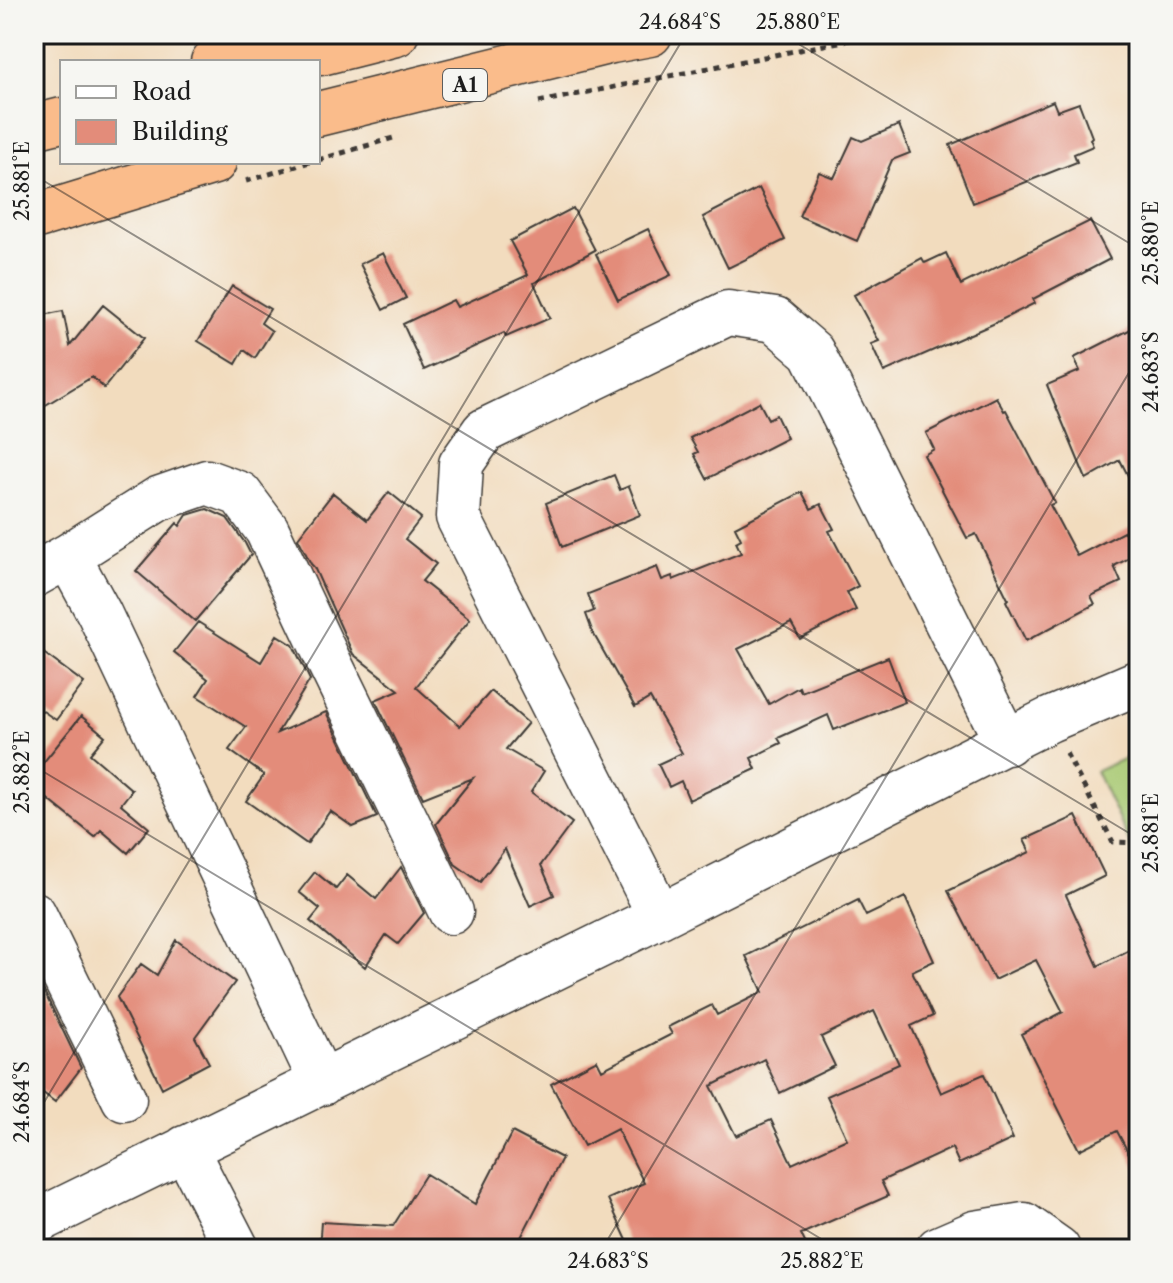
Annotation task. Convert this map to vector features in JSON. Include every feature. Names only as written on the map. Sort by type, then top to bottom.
[{"type":"highway","points":[[223,60],[348,34]]},
{"type":"highway","points":[[295,60],[396,34]]},
{"type":"highway","name":"A1","points":[[320,114],[631,37]]},
{"type":"highway","name":"A1","points":[[320,129],[631,37]]},
{"type":"highway","points":[[34,99],[60,94]]},
{"type":"highway","points":[[34,127],[60,120]]},
{"type":"highway","points":[[34,185],[119,164]]},
{"type":"highway","points":[[34,217],[207,164]]},
{"type":"street","points":[[660,916],[458,517],[461,464],[484,431],[728,313],[775,320],[812,352],[1007,743]]},
{"type":"street","points":[[322,1083],[99,613],[51,565],[158,499],[207,482],[240,494],[267,530],[451,912]]},
{"type":"street","points":[[34,1223],[660,916],[1049,720],[1139,682]]},
{"type":"street","points":[[34,914],[124,1099]]},
{"type":"street","points":[[185,1148],[237,1249]]},
{"type":"street","points":[[938,1249],[975,1233],[1024,1225],[1058,1249]]},
{"type":"path","points":[[525,105],[879,34]]},
{"type":"path","points":[[320,159],[406,135]]},
{"type":"path","points":[[1049,720],[1113,842],[1139,843]]},
{"type":"green space","points":[[1139,752],[1139,863],[1096,771]]},
{"type":"building","points":[[1053,101],[1057,111],[1079,103],[1093,146],[1074,154],[1077,162],[973,203],[950,145]]},
{"type":"building","points":[[899,125],[910,153],[892,160],[857,241],[799,216],[819,172],[834,178],[853,137],[862,141]]},
{"type":"building","points":[[759,188],[785,240],[728,268],[703,217]]},
{"type":"building","points":[[573,208],[595,250],[534,283],[550,318],[506,337],[504,333],[424,370],[403,324],[453,300],[457,307],[528,275],[510,241]]},
{"type":"building","points":[[1090,221],[1110,259],[1033,299],[1035,303],[993,324],[884,372],[871,344],[879,341],[854,295],[922,258],[925,263],[946,253],[961,285]]},
{"type":"building","points":[[648,229],[671,275],[618,300],[596,254]]},
{"type":"building","points":[[383,253],[406,298],[383,310],[360,264]]},
{"type":"building","points":[[232,286],[270,309],[261,323],[272,331],[255,358],[244,350],[236,364],[198,341]]},
{"type":"building","points":[[103,305],[144,338],[104,388],[92,377],[34,412],[34,317],[63,311],[70,346]]},
{"type":"building","points":[[1139,325],[1139,497],[1120,460],[1086,479],[1047,385],[1080,371],[1074,358]]},
{"type":"building","points":[[996,397],[1006,410],[1055,503],[1050,505],[1077,556],[1139,524],[1139,553],[1114,566],[1121,582],[1091,596],[1095,604],[1026,641],[976,534],[967,538],[924,455],[934,449],[926,433]]},
{"type":"building","points":[[759,402],[768,419],[776,415],[787,438],[707,479],[694,454],[698,452],[690,438]]},
{"type":"building","points":[[614,475],[620,490],[629,486],[640,515],[562,547],[546,503]]},
{"type":"building","points":[[389,492],[421,518],[405,539],[436,564],[422,581],[470,619],[416,687],[460,726],[491,691],[528,723],[506,749],[544,771],[531,792],[572,823],[541,865],[554,895],[530,906],[505,849],[480,882],[455,864],[436,824],[473,778],[423,798],[375,700],[399,690],[353,654],[298,538],[333,493],[367,520]]},
{"type":"building","points":[[802,492],[811,509],[821,504],[834,529],[829,531],[858,586],[847,592],[856,610],[800,639],[791,623],[738,649],[769,704],[799,687],[801,692],[888,657],[905,702],[834,730],[828,715],[778,738],[781,743],[751,758],[756,769],[689,800],[681,781],[669,787],[658,764],[682,753],[650,698],[635,707],[593,633],[586,614],[594,611],[588,594],[657,567],[662,580],[672,576],[673,580],[741,553],[736,542],[741,539],[735,527]]},
{"type":"building","points":[[207,509],[227,518],[251,555],[195,621],[136,571],[177,523],[180,526],[187,515]]},
{"type":"building","points":[[198,622],[261,662],[277,635],[293,645],[310,680],[277,733],[326,712],[377,817],[353,827],[330,811],[307,844],[246,801],[264,775],[229,750],[246,727],[197,696],[208,679],[174,652]]},
{"type":"building","points":[[34,646],[84,683],[56,720],[34,705]]},
{"type":"building","points":[[81,716],[105,736],[90,754],[132,790],[121,804],[149,828],[128,853],[101,830],[95,837],[34,788],[34,774]]},
{"type":"building","points":[[1076,816],[1105,876],[1066,895],[1098,966],[1131,949],[1139,965],[1139,1173],[1117,1131],[1079,1150],[1021,1034],[1063,1012],[1036,960],[994,980],[948,891],[1030,852],[1024,840]]},
{"type":"building","points":[[401,867],[424,913],[398,944],[386,935],[365,967],[310,921],[320,909],[299,892],[315,872],[336,889],[347,875],[376,899]]},
{"type":"building","points":[[905,897],[934,961],[912,971],[933,1016],[911,1026],[941,1093],[984,1074],[1013,1139],[959,1164],[952,1148],[881,1181],[888,1196],[801,1234],[808,1249],[631,1249],[608,1199],[644,1183],[617,1129],[584,1146],[551,1084],[597,1060],[602,1070],[672,1034],[668,1027],[712,1005],[717,1015],[763,992],[746,956],[858,900],[866,916]],"holes":[[[874,1011],[899,1064],[827,1096],[847,1139],[792,1164],[771,1120],[736,1136],[711,1086],[764,1059],[780,1093],[835,1066],[821,1037]]]},
{"type":"building","points":[[176,940],[235,982],[195,1037],[209,1063],[162,1088],[117,997],[141,964],[157,975]]},
{"type":"building","points":[[34,971],[81,1068],[55,1102],[34,1086]]},
{"type":"building","points":[[512,1132],[562,1158],[515,1249],[319,1249],[321,1222],[393,1226],[426,1174],[475,1204]]}]
